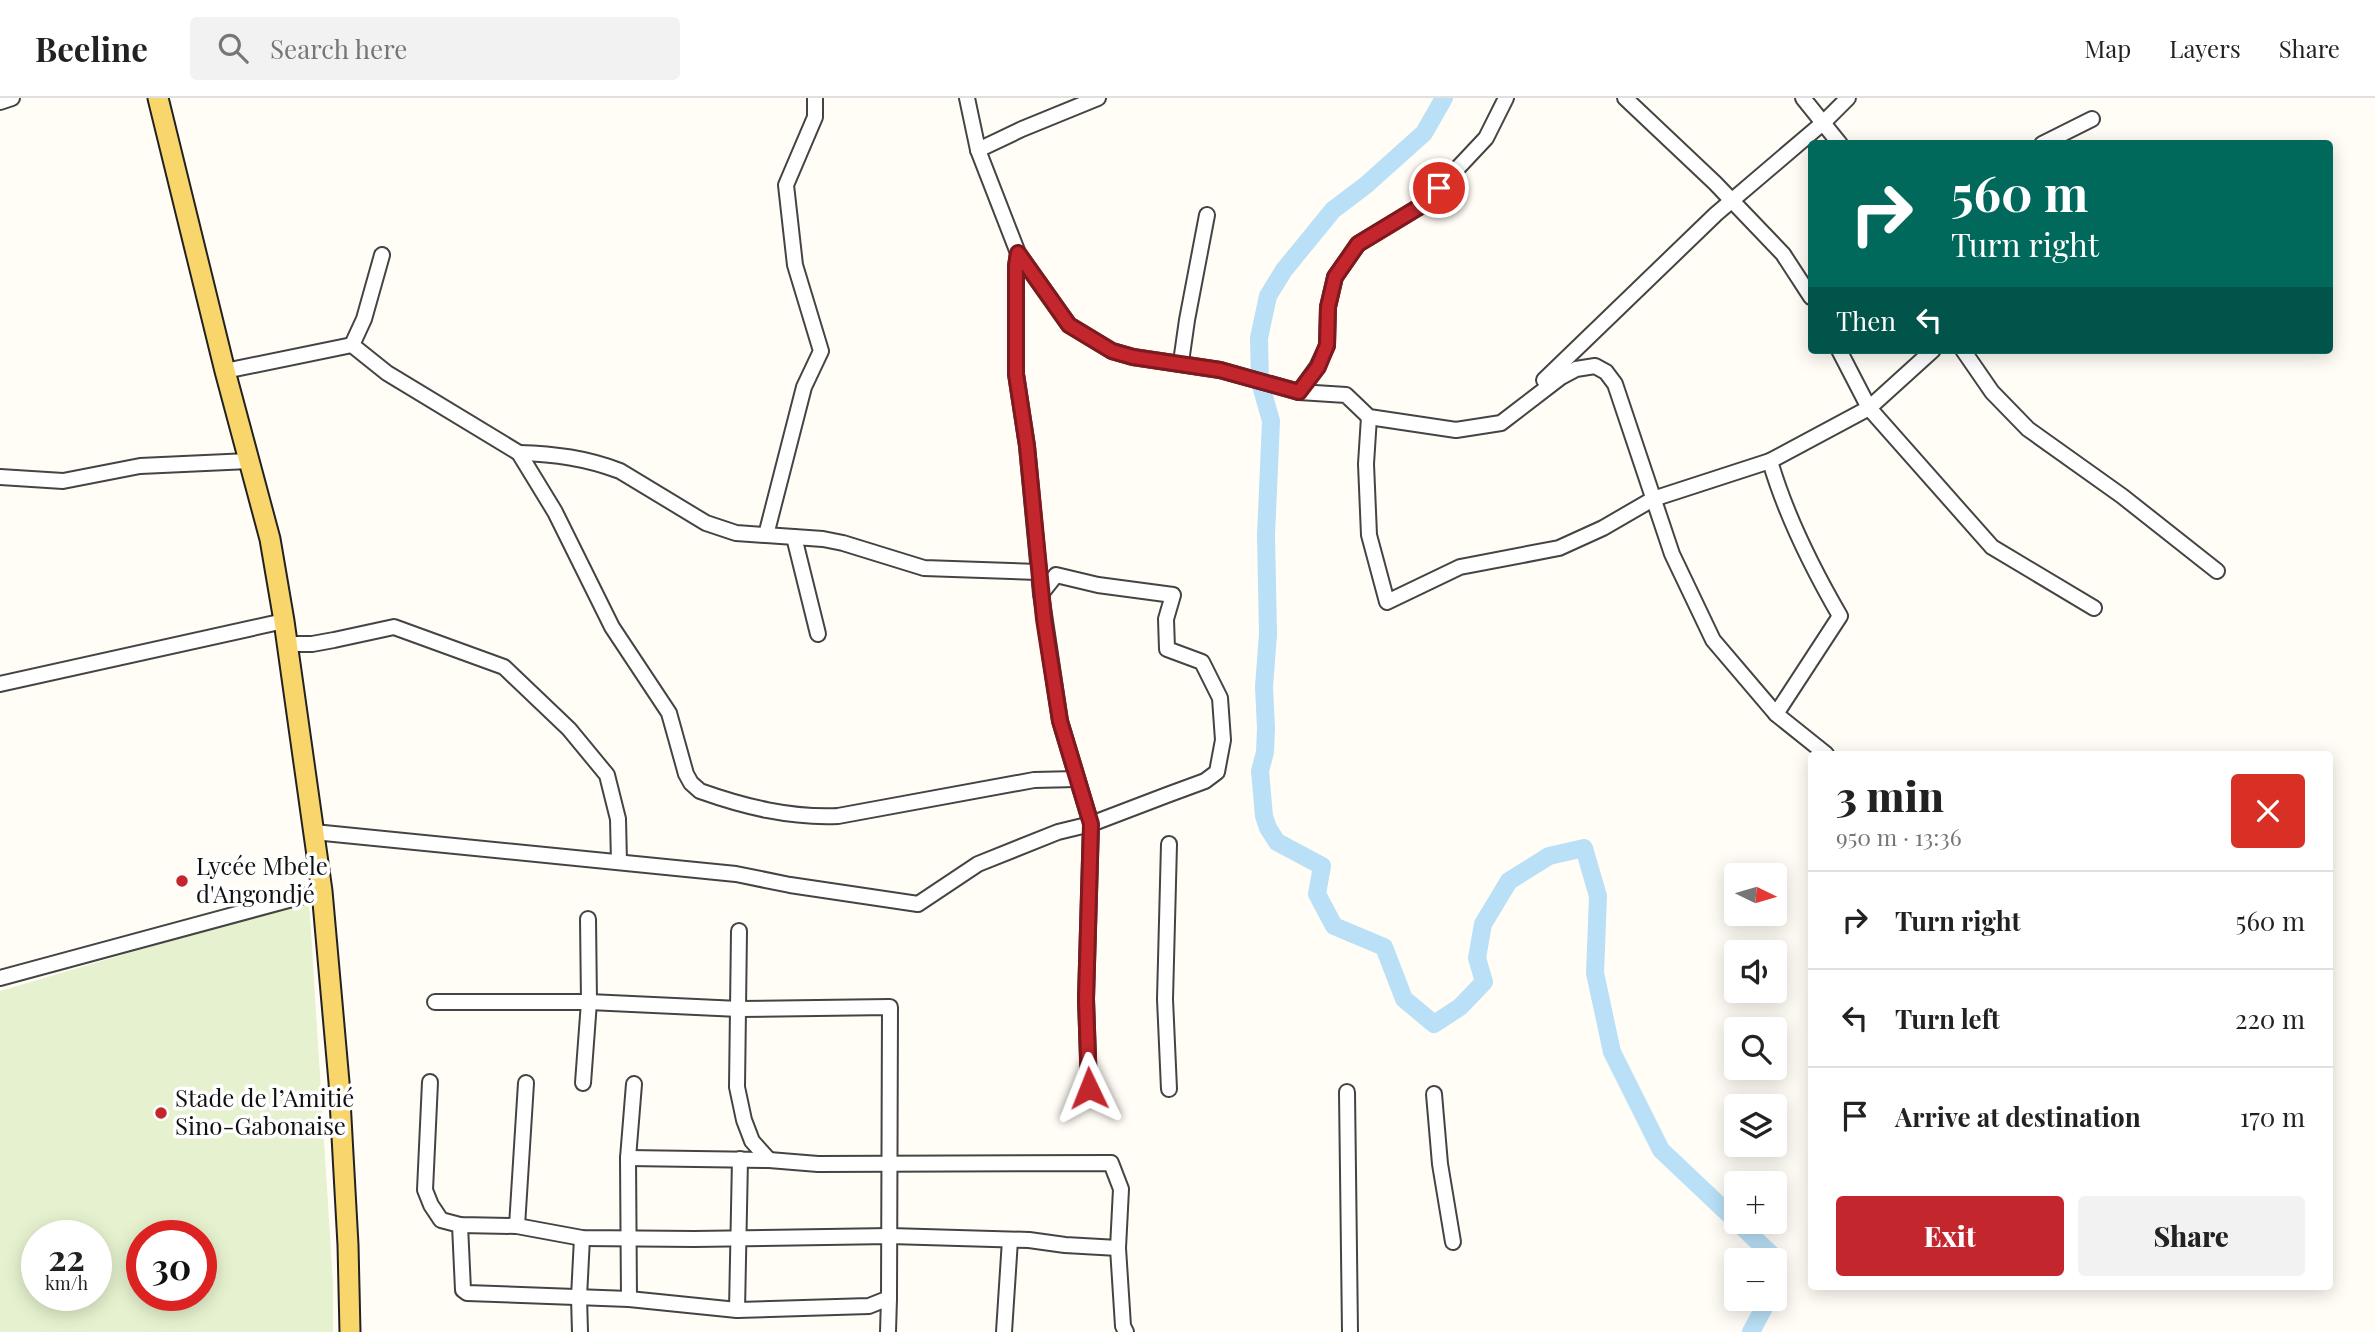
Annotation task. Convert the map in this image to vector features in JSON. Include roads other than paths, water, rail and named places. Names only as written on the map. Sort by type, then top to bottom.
[{"type":"main road","points":[[158,98],[225,371],[270,540],[284,621],[322,891],[339,1082],[350,1332]]},
{"type":"street","points":[[0,102],[12,98]]},
{"type":"street","points":[[766,535],[804,387],[821,351],[795,265],[786,185],[815,117],[815,98]]},
{"type":"street","points":[[967,98],[978,150],[1018,253],[1060,314],[1078,331],[1112,351],[1133,357],[1181,362],[1220,370],[1299,392],[1346,395],[1369,417],[1457,430],[1501,423],[1560,377],[1576,369],[1595,366],[1606,372],[1615,384],[1672,554],[1713,640],[1776,714],[1822,751]]},
{"type":"street","points":[[978,150],[1098,98]]},
{"type":"street","points":[[1299,392],[1318,367],[1327,345],[1328,307],[1335,277],[1358,244],[1424,204],[1486,138],[1506,98]]},
{"type":"street","points":[[1625,98],[1732,200],[1783,254],[1808,292]]},
{"type":"street","points":[[1803,98],[1837,140]]},
{"type":"street","points":[[1501,423],[1732,200],[1824,122],[1848,98]]},
{"type":"street","points":[[2050,140],[2092,119]]},
{"type":"street","points":[[1181,362],[1186,320],[1208,215]]},
{"type":"street","points":[[1018,253],[1016,374],[1027,446],[1041,594],[1060,721],[1091,824],[1086,999],[1089,1088]]},
{"type":"street","points":[[352,345],[364,319],[382,254]]},
{"type":"street","points":[[225,371],[352,345]]},
{"type":"street","points":[[352,345],[387,373],[519,453],[555,512],[612,627],[669,713],[686,774],[700,791],[781,814],[812,817],[838,816],[1034,780],[1077,779]]},
{"type":"street","points":[[1841,354],[1869,408],[1992,547],[2094,608]]},
{"type":"street","points":[[1369,417],[1366,464],[1369,535],[1387,602],[1460,566],[1559,548],[1603,528],[1653,499],[1770,461],[1869,408],[1929,354]]},
{"type":"street","points":[[1966,354],[1992,392],[2028,429],[2122,496],[2217,571]]},
{"type":"street","points":[[519,453],[566,455],[605,465],[620,471],[719,529],[736,533],[844,543],[924,568],[1039,572]]},
{"type":"street","points":[[0,477],[63,481],[140,466],[249,461]]},
{"type":"street","points":[[1770,461],[1780,495],[1804,551],[1840,616],[1776,714]]},
{"type":"street","points":[[794,537],[818,634]]},
{"type":"street","points":[[314,832],[736,874],[918,904],[978,864],[1058,832],[1091,824],[1205,781],[1217,772],[1223,740],[1220,698],[1202,662],[1167,649],[1166,619],[1173,595],[1098,585],[1056,575],[1041,594]]},
{"type":"street","points":[[0,684],[284,621]]},
{"type":"street","points":[[287,644],[312,644],[394,627],[504,667],[569,729],[607,775],[618,819],[619,862]]},
{"type":"street","points":[[1169,844],[1166,999],[1169,1088]]},
{"type":"street","points":[[0,978],[322,891]]},
{"type":"street","points":[[583,1083],[589,1002],[588,919]]},
{"type":"street","points":[[739,931],[737,1087],[752,1141],[769,1160]]},
{"type":"street","points":[[435,1002],[589,1002],[739,1009],[890,1007],[888,1332]]},
{"type":"street","points":[[430,1082],[425,1190],[441,1220],[460,1226],[517,1226],[582,1238],[890,1236],[1029,1240],[1118,1248]]},
{"type":"street","points":[[517,1226],[526,1083]]},
{"type":"street","points":[[629,1299],[628,1158],[634,1084]]},
{"type":"street","points":[[1348,1092],[1350,1332]]},
{"type":"street","points":[[1434,1094],[1440,1164],[1453,1242]]},
{"type":"street","points":[[628,1158],[740,1159],[818,1164],[1111,1163],[1121,1189],[1118,1248],[1123,1326],[1126,1332]]},
{"type":"street","points":[[737,1310],[740,1159]]},
{"type":"street","points":[[460,1226],[463,1290],[467,1293],[629,1299],[737,1310],[869,1306],[889,1298]]},
{"type":"street","points":[[580,1332],[582,1238]]},
{"type":"street","points":[[1004,1332],[1010,1240]]},
{"type":"waterway","points":[[1444,98],[1424,133],[1366,185],[1333,210],[1284,270],[1268,296],[1259,338],[1260,382],[1271,421],[1266,535],[1266,728],[1265,752],[1260,771],[1264,816],[1277,842],[1322,866],[1317,894],[1334,926],[1384,947],[1404,999],[1434,1024],[1460,1007],[1484,982],[1477,958],[1483,924],[1509,881],[1549,856],[1584,848],[1598,896],[1595,973],[1612,1052],[1661,1150],[1764,1248]]},
{"type":"waterway","points":[[1751,1332],[1762,1311]]},
{"type":"place","name":"Lycée Mbele d'Angondjé","points":[[182,881]]},
{"type":"place","name":"Stade de l’Amitié Sino-Gabonaise","points":[[161,1113]]}]
